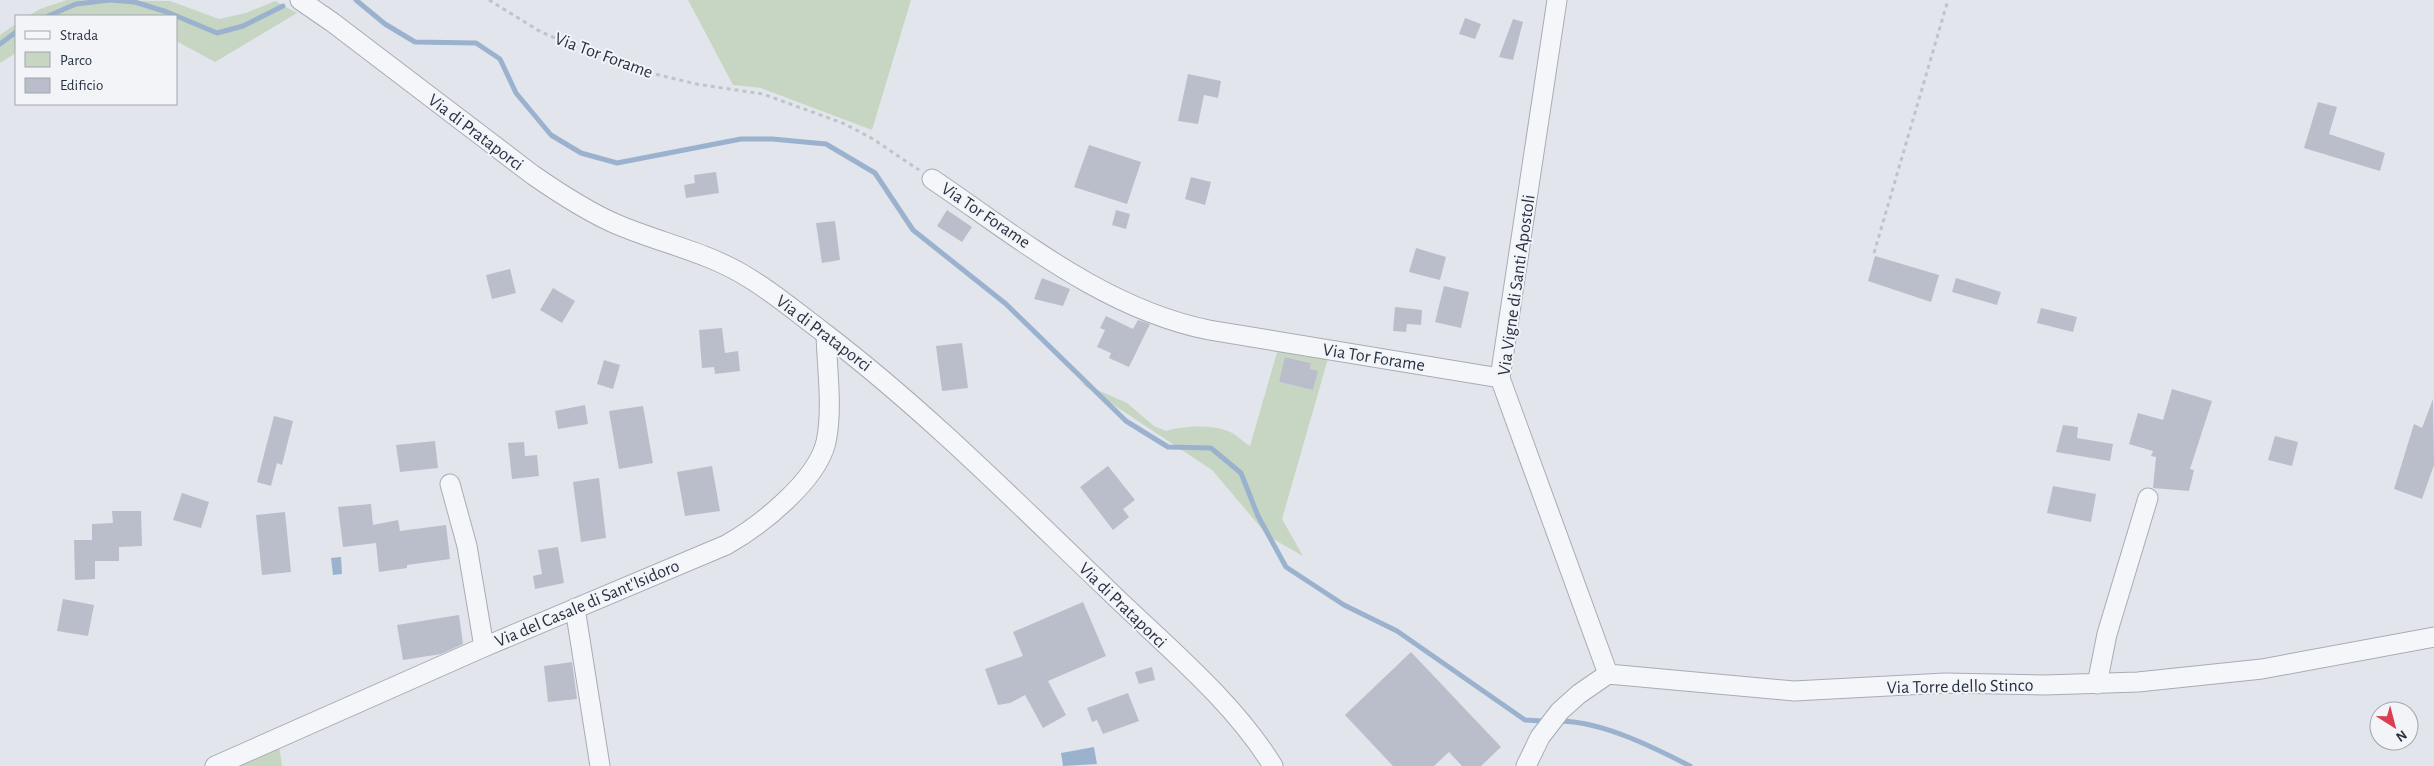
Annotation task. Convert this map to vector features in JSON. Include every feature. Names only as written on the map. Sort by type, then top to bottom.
[{"type":"street","name":"Via di Prataporci","points":[[300,0],[332,22],[560,194],[616,224],[687,248],[730,267],[766,289],[826,334],[901,394],[1071,554],[1222,702],[1248,732],[1272,766]]},
{"type":"street","name":"Via Vigne di Santi Apostoli","points":[[1557,0],[1500,378],[1608,674]]},
{"type":"street","name":"Via Tor Forame","points":[[932,179],[1084,282],[1172,321],[1209,330],[1500,378]]},
{"type":"street","name":"Via del Casale di Sant'Isidoro","points":[[215,766],[484,647],[731,542],[764,520],[804,481],[823,454],[828,432],[826,334]]},
{"type":"street","points":[[450,484],[467,546],[484,647]]},
{"type":"street","points":[[2098,684],[2107,634],[2148,498]]},
{"type":"street","points":[[575,608],[600,766]]},
{"type":"street","name":"Via Torre dello Stinco","points":[[1608,674],[1794,691],[1945,683],[2098,684],[2159,680],[2262,669],[2434,636]]},
{"type":"street","points":[[1526,766],[1540,738],[1560,711],[1579,694],[1608,674]]},
{"type":"path","name":"Via Tor Forame","points":[[489,0],[541,32],[614,63],[696,84],[763,94],[845,124],[873,139],[932,179]]},
{"type":"path","points":[[1874,253],[1948,0]]},
{"type":"green space","points":[[67,0],[170,1],[219,19],[246,13],[275,1],[297,13],[215,62],[178,42],[178,15],[30,15],[40,9]]},
{"type":"green space","points":[[688,0],[911,0],[872,130],[761,88],[733,85]]},
{"type":"green space","points":[[15,25],[15,54],[0,63],[0,35]]},
{"type":"green space","points":[[1278,349],[1329,355],[1282,519],[1303,556],[1268,536],[1212,470],[1079,382],[1127,403],[1154,426],[1166,431],[1189,427],[1223,429],[1233,433],[1250,446]],"holes":[[[1286,357],[1311,363],[1310,369],[1317,371],[1313,390],[1279,382]]]},
{"type":"green space","points":[[278,738],[282,766],[215,766]]},
{"type":"water","points":[[341,557],[342,574],[333,575],[331,558]]},
{"type":"water","points":[[1094,747],[1097,764],[1063,766],[1061,753]]},
{"type":"building","points":[[1465,18],[1481,24],[1475,39],[1459,34]]},
{"type":"building","points":[[1513,19],[1523,22],[1513,60],[1499,57]]},
{"type":"building","points":[[1188,74],[1221,81],[1218,98],[1204,95],[1198,124],[1178,121]]},
{"type":"building","points":[[2318,102],[2337,107],[2329,134],[2385,153],[2380,171],[2304,148]]},
{"type":"building","points":[[1089,145],[1141,162],[1127,204],[1074,187]]},
{"type":"building","points":[[716,172],[719,193],[686,198],[684,185],[695,183],[694,175]]},
{"type":"building","points":[[1191,177],[1211,182],[1205,205],[1185,199]]},
{"type":"building","points":[[947,210],[972,227],[962,242],[937,226]]},
{"type":"building","points":[[1116,210],[1130,214],[1126,229],[1112,225]]},
{"type":"building","points":[[835,221],[840,260],[822,263],[816,223]]},
{"type":"building","points":[[1416,248],[1446,257],[1440,280],[1409,272]]},
{"type":"building","points":[[1875,256],[1939,275],[1931,302],[1868,281]]},
{"type":"building","points":[[510,269],[516,293],[492,299],[486,275]]},
{"type":"building","points":[[1042,278],[1070,289],[1063,306],[1034,299]]},
{"type":"building","points":[[1956,278],[2001,292],[1997,305],[1952,292]]},
{"type":"building","points":[[1444,286],[1469,292],[1461,328],[1435,322]]},
{"type":"building","points":[[553,288],[575,301],[562,323],[540,310]]},
{"type":"building","points":[[1395,307],[1422,310],[1421,325],[1407,324],[1406,332],[1393,331]]},
{"type":"building","points":[[2041,308],[2077,317],[2073,332],[2037,323]]},
{"type":"building","points":[[1106,316],[1133,329],[1138,320],[1150,324],[1129,367],[1109,358],[1111,353],[1097,347],[1105,330],[1100,328]]},
{"type":"building","points":[[722,328],[725,353],[738,351],[740,371],[715,374],[714,367],[702,368],[699,330]]},
{"type":"building","points":[[962,343],[968,388],[942,391],[936,346]]},
{"type":"building","points":[[1285,357],[1311,363],[1310,369],[1318,371],[1313,390],[1279,382]]},
{"type":"building","points":[[604,360],[620,365],[613,389],[597,384]]},
{"type":"building","points":[[2172,389],[2212,401],[2190,469],[2194,470],[2189,491],[2153,488],[2156,457],[2151,456],[2153,451],[2129,444],[2138,413],[2163,420]]},
{"type":"building","points":[[2433,399],[2434,465],[2422,499],[2394,489],[2414,424],[2422,428]]},
{"type":"building","points":[[585,405],[588,424],[558,429],[555,411]]},
{"type":"building","points":[[643,406],[653,463],[619,469],[609,411]]},
{"type":"building","points":[[274,416],[293,421],[282,465],[277,463],[271,486],[257,482]]},
{"type":"building","points":[[2063,425],[2078,427],[2077,438],[2113,444],[2110,461],[2056,452]]},
{"type":"building","points":[[2275,436],[2298,442],[2292,466],[2268,460]]},
{"type":"building","points":[[435,441],[438,468],[400,472],[396,445]]},
{"type":"building","points":[[524,442],[525,456],[537,455],[539,476],[512,479],[508,443]]},
{"type":"building","points":[[712,466],[720,511],[685,516],[677,472]]},
{"type":"building","points":[[1108,466],[1135,500],[1123,509],[1129,517],[1113,530],[1080,487]]},
{"type":"building","points":[[599,478],[606,538],[581,542],[573,482]]},
{"type":"building","points":[[2053,486],[2096,494],[2091,522],[2047,513]]},
{"type":"building","points":[[182,493],[209,502],[201,528],[173,520]]},
{"type":"building","points":[[371,504],[373,525],[398,520],[400,531],[446,525],[450,559],[407,565],[407,568],[379,572],[376,543],[343,547],[338,507]]},
{"type":"building","points":[[112,511],[141,511],[142,546],[119,547],[119,561],[95,561],[95,579],[75,580],[74,540],[92,540],[92,524],[113,523]]},
{"type":"building","points":[[285,512],[291,572],[262,575],[256,515]]},
{"type":"building","points":[[558,547],[564,583],[535,589],[533,576],[542,574],[538,550]]},
{"type":"building","points":[[63,599],[94,605],[88,636],[57,631]]},
{"type":"building","points":[[1083,602],[1106,656],[1048,681],[1066,715],[1043,728],[1025,695],[1010,703],[998,705],[985,669],[1023,656],[1013,632]]},
{"type":"building","points":[[459,615],[463,644],[441,654],[403,660],[397,625]]},
{"type":"building","points":[[1411,652],[1501,747],[1481,766],[1462,766],[1449,752],[1434,766],[1393,766],[1345,715]]},
{"type":"building","points":[[572,662],[577,699],[548,702],[544,666]]},
{"type":"building","points":[[1152,667],[1155,680],[1139,684],[1135,672]]},
{"type":"building","points":[[1128,693],[1139,721],[1103,734],[1097,720],[1092,722],[1087,708]]},
{"type":"waterway","points":[[50,15],[76,4],[110,0],[135,2],[174,15]]},
{"type":"waterway","points":[[356,0],[385,24],[415,42],[476,43],[500,59],[516,93],[551,135],[581,153],[617,163],[741,139],[772,139],[826,144],[875,173],[913,230],[1006,304],[1126,421],[1168,447],[1211,448],[1241,473],[1258,516],[1286,567],[1344,605],[1397,631],[1525,720],[1543,721]]},
{"type":"waterway","points":[[178,17],[217,33],[243,26],[283,6]]},
{"type":"waterway","points":[[0,44],[15,33]]},
{"type":"waterway","points":[[1561,721],[1577,722],[1611,731],[1690,766]]}]
